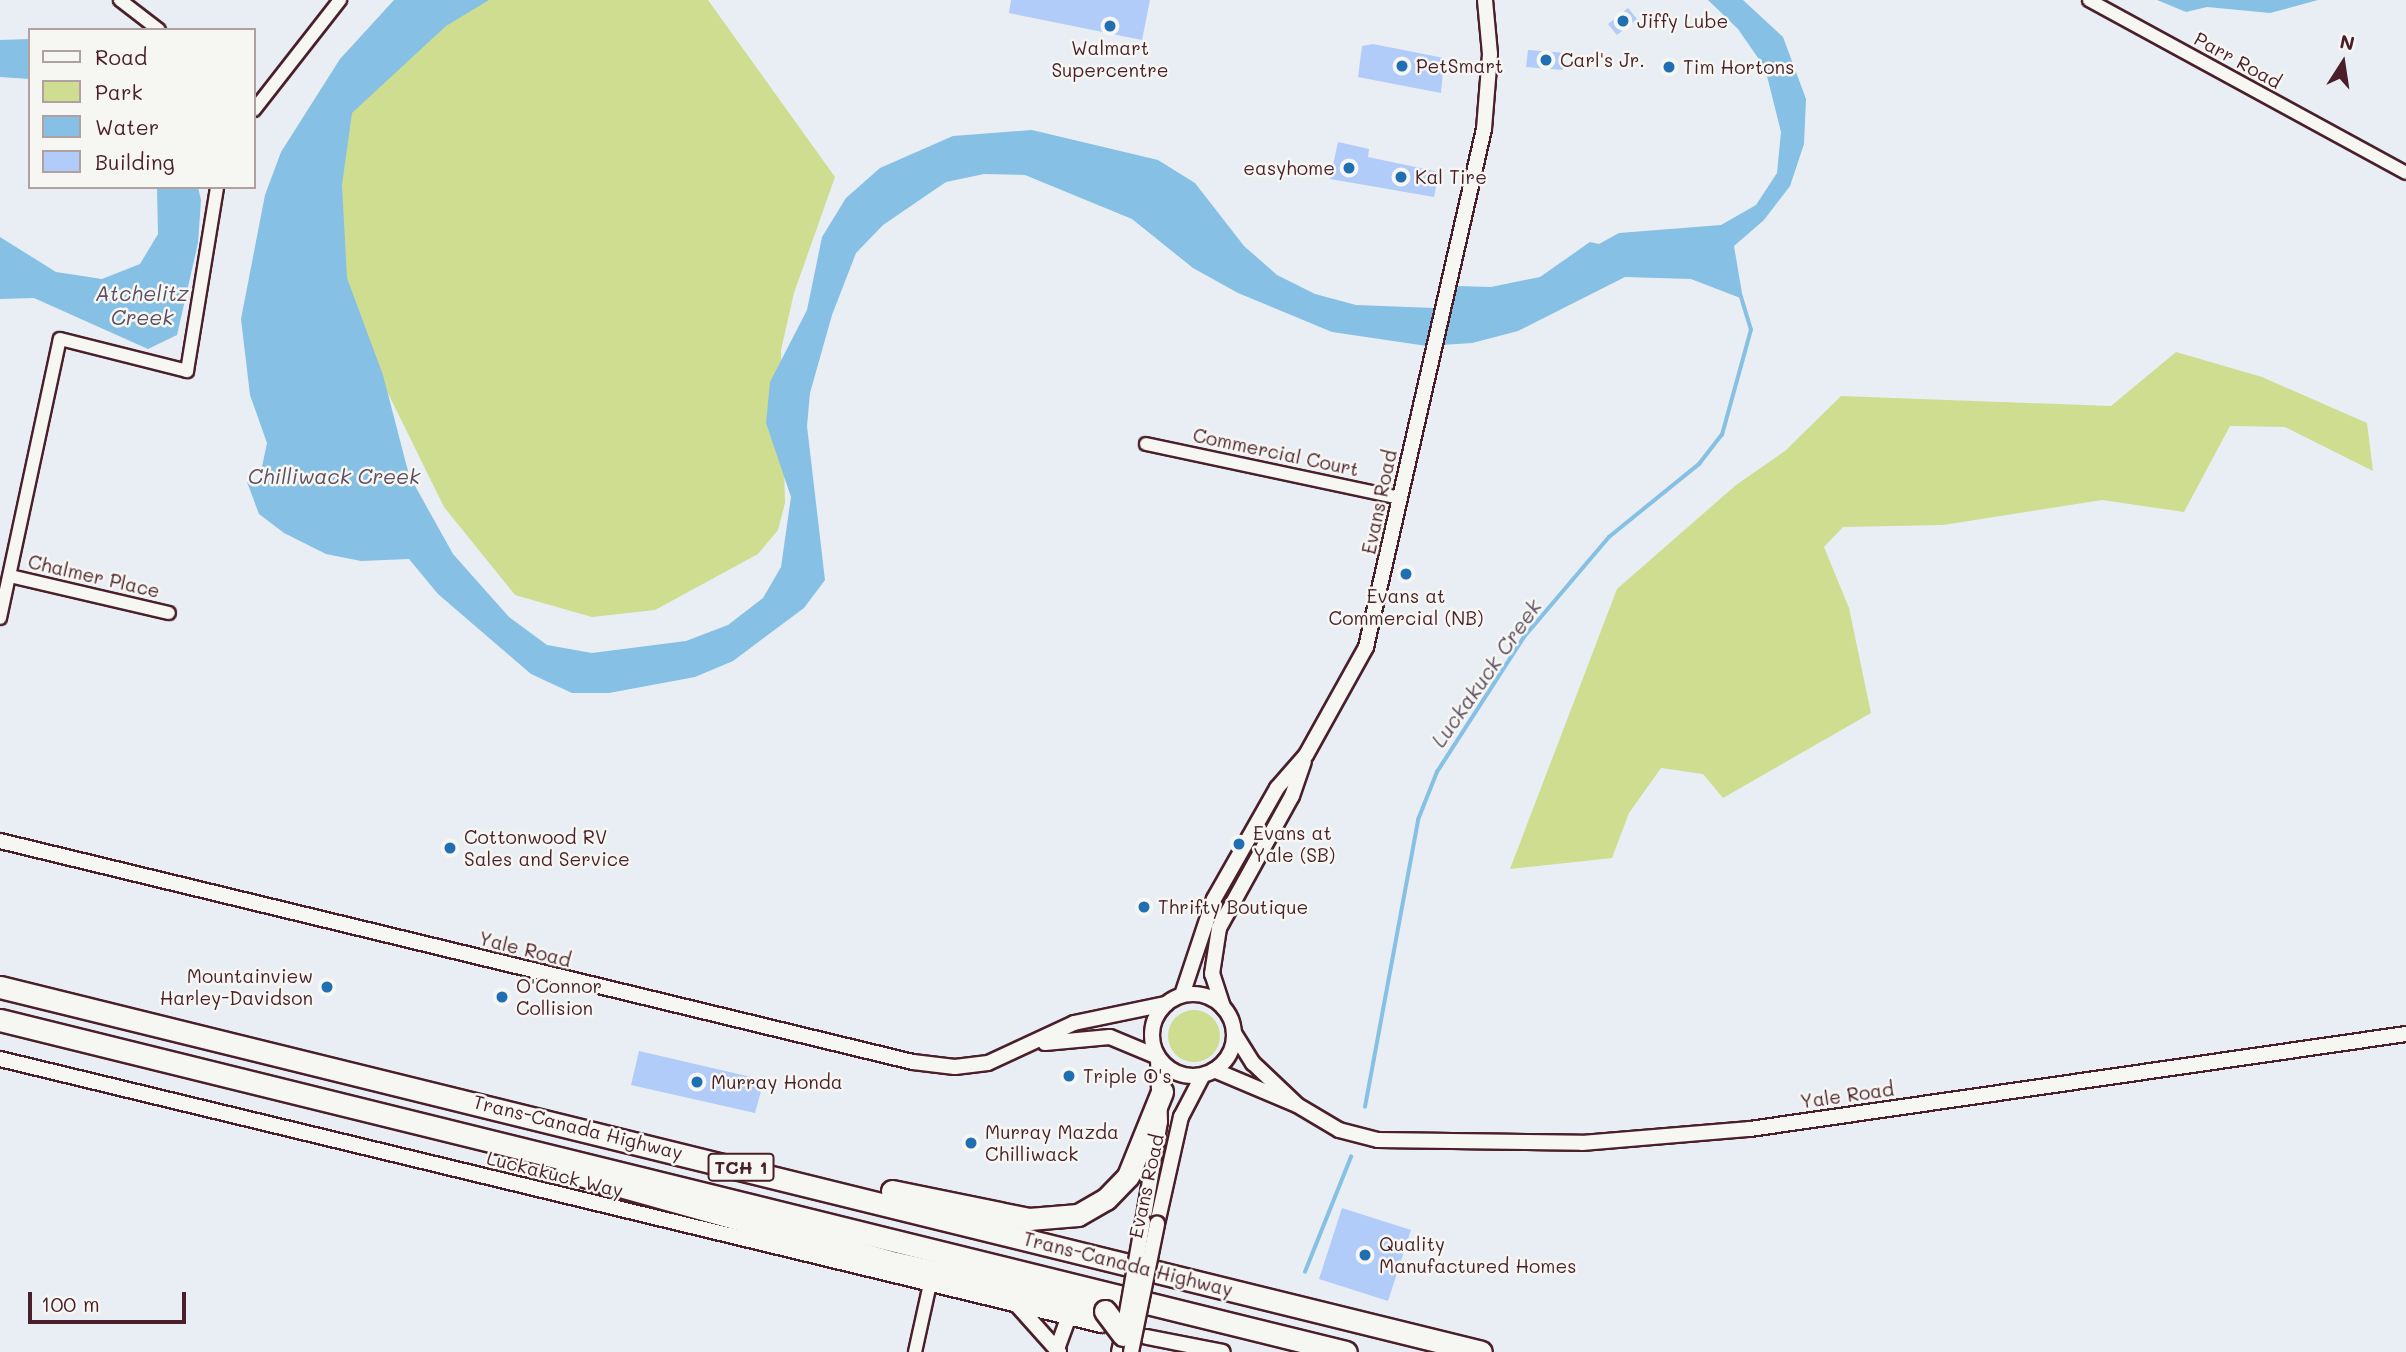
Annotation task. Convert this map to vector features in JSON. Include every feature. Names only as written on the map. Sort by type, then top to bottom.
[{"type":"highway","name":"Trans-Canada Highway","points":[[0,987],[647,1144],[1481,1352]]},
{"type":"highway","name":"Trans-Canada Highway","points":[[0,1020],[512,1143],[1346,1352]]},
{"type":"highway","points":[[647,1144],[1029,1219],[1065,1219],[1093,1208],[1128,1176],[1162,1091]]},
{"type":"highway","points":[[512,1143],[544,1165],[896,1263],[1118,1316],[1124,1346]]},
{"type":"street","points":[[120,0],[156,28]]},
{"type":"street","points":[[256,106],[340,0]]},
{"type":"street","name":"Evans Road","points":[[1223,1007],[1212,974],[1219,928],[1292,796],[1306,755],[1366,648],[1489,91],[1485,0]]},
{"type":"street","name":"Parr Road","points":[[2089,0],[2406,173]]},
{"type":"street","points":[[0,618],[60,339],[187,371],[217,189]]},
{"type":"street","name":"Commercial Court","points":[[1146,444],[1399,498]]},
{"type":"street","name":"Chalmer Place","points":[[10,576],[169,613]]},
{"type":"street","name":"Evans Road","points":[[1182,995],[1214,899],[1277,788],[1306,755]]},
{"type":"street","name":"Yale Road","points":[[0,841],[913,1062],[955,1067],[988,1063],[1041,1043],[1081,1021],[1166,1004]]},
{"type":"street","points":[[1182,995],[1204,995],[1223,1007],[1234,1033],[1229,1054],[1209,1073],[1180,1074],[1158,1057],[1152,1035],[1166,1004],[1182,995]]},
{"type":"street","name":"Yale Road","points":[[1234,1033],[1253,1063],[1297,1105]]},
{"type":"street","name":"Yale Road","points":[[1209,1073],[1297,1105],[1339,1130],[1378,1140],[1582,1143],[1750,1129],[2406,1034]]},
{"type":"street","name":"Yale Road","points":[[1041,1043],[1110,1037],[1158,1057]]},
{"type":"street","name":"Evans Road","points":[[1150,1223],[1162,1091],[1158,1057]]},
{"type":"street","name":"Luckakuck Way","points":[[0,1059],[1068,1318],[1118,1316]]},
{"type":"street","name":"Evans Road","points":[[1124,1346],[1118,1316],[1150,1223],[1181,1116],[1209,1073]]},
{"type":"street","points":[[915,1352],[930,1284]]},
{"type":"street","points":[[1017,1305],[1058,1350]]},
{"type":"street","points":[[1058,1350],[1068,1318]]},
{"type":"street","points":[[1147,1337],[1163,1346],[1223,1352]]},
{"type":"green space","points":[[459,0],[708,0],[835,177],[794,293],[781,350],[785,503],[778,530],[758,554],[655,610],[592,617],[515,595],[444,507],[354,324],[318,166],[362,93]]},
{"type":"green space","points":[[2176,352],[2262,377],[2367,423],[2373,471],[2285,427],[2230,426],[2184,512],[2102,500],[1943,525],[1843,527],[1824,547],[1849,608],[1871,713],[1723,798],[1703,774],[1661,768],[1629,813],[1612,858],[1510,869],[1617,589],[1736,485],[1785,451],[1841,396],[2111,406]]},
{"type":"green space","points":[[1194,1010],[1204,1012],[1212,1018],[1218,1026],[1218,1046],[1212,1054],[1204,1060],[1194,1062],[1184,1060],[1176,1054],[1170,1046],[1168,1036],[1170,1026],[1176,1018],[1184,1012]]},
{"type":"water","name":"Chilliwack Creek","points":[[394,0],[489,0],[446,26],[352,113],[342,185],[347,278],[383,375],[409,475],[453,554],[509,617],[547,645],[592,653],[686,641],[728,625],[763,598],[781,567],[791,497],[766,423],[770,382],[807,310],[822,237],[846,198],[880,168],[953,136],[1032,130],[1158,160],[1195,183],[1244,246],[1277,275],[1315,294],[1356,305],[1434,308],[1457,286],[1491,287],[1540,277],[1590,242],[1599,244],[1619,233],[1721,225],[1756,205],[1777,173],[1781,132],[1765,68],[1738,29],[1708,0],[1743,0],[1783,37],[1806,99],[1804,144],[1790,186],[1764,220],[1734,246],[1743,299],[1691,279],[1625,277],[1518,331],[1472,343],[1427,346],[1332,332],[1238,293],[1193,268],[1132,219],[1025,175],[984,174],[946,182],[883,225],[856,253],[832,315],[810,393],[807,426],[825,580],[804,608],[733,661],[695,677],[609,693],[572,693],[531,674],[438,594],[409,559],[361,561],[326,554],[284,533],[259,514],[247,482],[259,481],[267,443],[250,395],[241,319],[265,195],[281,152],[340,59]]},
{"type":"water","points":[[2157,0],[2318,0],[2270,13],[2207,7],[2186,12]]},
{"type":"water","points":[[28,39],[28,79],[0,77],[0,40]]},
{"type":"water","name":"Atchelitz Creek","points":[[157,189],[198,189],[201,200],[198,243],[177,335],[148,349],[34,298],[0,299],[0,237],[56,272],[102,279],[140,264],[158,234]]},
{"type":"building","name":"Walmart Supercentre","points":[[1011,0],[1150,0],[1142,40],[1009,13]]},
{"type":"building","name":"Jiffy Lube","points":[[1628,8],[1637,19],[1617,35],[1608,24]]},
{"type":"building","name":"PetSmart","points":[[1373,44],[1444,58],[1441,93],[1358,77],[1362,46]]},
{"type":"building","name":"Carl's Jr.","points":[[1528,50],[1565,53],[1563,70],[1526,67]]},
{"type":"building","points":[[1338,142],[1369,149],[1368,157],[1439,172],[1434,197],[1330,179]]},
{"type":"building","name":"Murray Honda","points":[[639,1051],[764,1080],[755,1113],[631,1085]]},
{"type":"building","name":"Quality Manufactured Homes","points":[[1342,1208],[1411,1230],[1388,1301],[1319,1279]]},
{"type":"waterway","name":"Luckakuck Creek","points":[[1365,1107],[1418,820],[1437,772],[1524,637],[1609,537],[1699,464],[1722,435],[1751,330],[1741,297]]},
{"type":"waterway","name":"Luckakuck Creek","points":[[1305,1272],[1351,1157]]},
{"type":"place","name":"Jiffy Lube","points":[[1623,21]]},
{"type":"place","name":"Walmart Supercentre","points":[[1110,26]]},
{"type":"place","name":"Carl's Jr.","points":[[1546,60]]},
{"type":"place","name":"PetSmart","points":[[1402,66]]},
{"type":"place","name":"Tim Hortons","points":[[1669,67]]},
{"type":"place","name":"easyhome","points":[[1349,168]]},
{"type":"place","name":"Kal Tire","points":[[1401,177]]},
{"type":"place","name":"Evans at Commercial (NB)","points":[[1406,574]]},
{"type":"place","name":"Evans at Yale (SB)","points":[[1239,844]]},
{"type":"place","name":"Cottonwood RV Sales and Service","points":[[450,848]]},
{"type":"place","name":"Thrifty Boutique","points":[[1144,907]]},
{"type":"place","name":"Mountainview Harley-Davidson","points":[[327,987]]},
{"type":"place","name":"O'Connor Collision","points":[[502,997]]},
{"type":"place","name":"Triple O's","points":[[1069,1076]]},
{"type":"place","name":"Murray Honda","points":[[697,1082]]},
{"type":"place","name":"Murray Mazda Chilliwack","points":[[971,1143]]},
{"type":"place","name":"Quality Manufactured Homes","points":[[1365,1255]]}]
